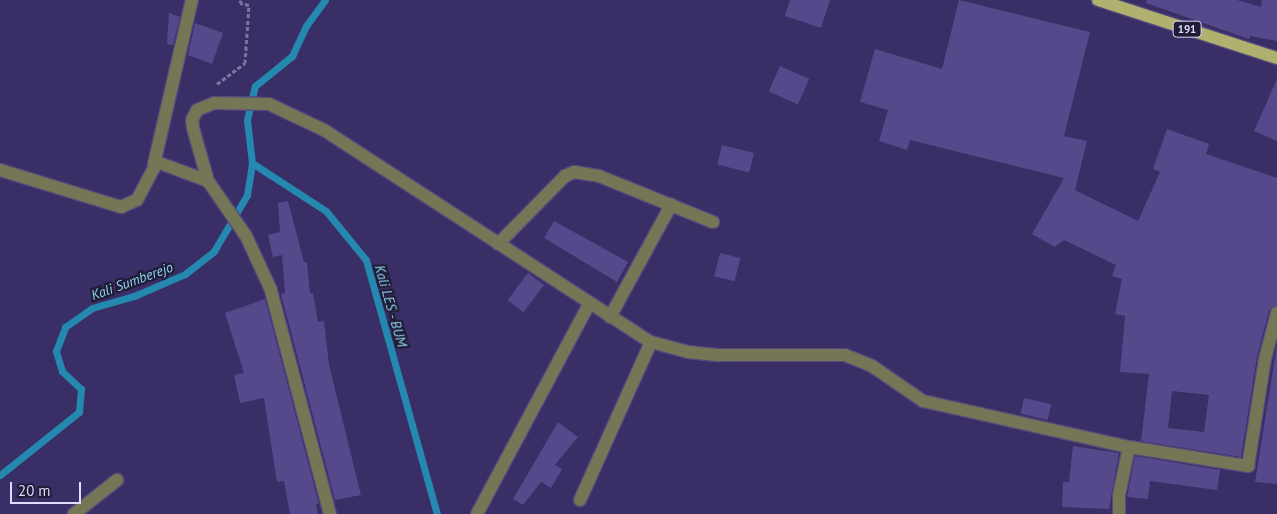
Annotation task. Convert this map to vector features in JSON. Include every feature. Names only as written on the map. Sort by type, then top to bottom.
[{"type":"main road","name":"191","points":[[1098,0],[1277,58]]},
{"type":"street","points":[[0,170],[120,207],[137,200],[154,164],[192,0]]},
{"type":"street","points":[[330,514],[271,290],[243,232],[208,181],[192,120],[197,110],[214,103],[268,104],[324,130],[589,304],[651,342],[688,352],[719,355],[845,355],[872,366],[923,401],[1129,447],[1248,466],[1265,360],[1277,313]]},
{"type":"street","points":[[154,164],[162,161],[208,181]]},
{"type":"street","points":[[498,244],[565,176],[574,172],[598,176],[713,222]]},
{"type":"street","points":[[610,317],[671,205]]},
{"type":"street","points":[[477,514],[589,304]]},
{"type":"street","points":[[580,500],[651,342]]},
{"type":"street","points":[[1120,514],[1119,494],[1129,447]]},
{"type":"street","points":[[74,514],[117,480]]},
{"type":"path","points":[[214,103],[214,86],[245,63],[249,5],[240,3],[241,0]]},
{"type":"building","points":[[790,0],[830,0],[821,28],[785,16]]},
{"type":"building","points":[[959,0],[1090,32],[1064,136],[1087,141],[1075,190],[1138,221],[1160,172],[1153,169],[1167,129],[1209,144],[1206,154],[1277,178],[1277,305],[1269,311],[1257,357],[1241,457],[1141,441],[1149,374],[1120,372],[1125,316],[1115,314],[1122,279],[1112,276],[1116,265],[1064,240],[1055,247],[1032,234],[1064,178],[910,140],[907,150],[879,141],[888,110],[860,102],[875,49],[942,69]],"holes":[[[1172,391],[1209,395],[1204,432],[1168,428]]]},
{"type":"building","points":[[1147,0],[1237,0],[1261,7],[1262,0],[1277,0],[1277,41],[1250,36],[1249,39],[1146,3]]},
{"type":"building","points":[[169,13],[180,17],[173,45],[167,44]]},
{"type":"building","points":[[195,23],[223,33],[212,64],[188,55]]},
{"type":"building","points":[[780,66],[809,79],[798,105],[769,92]]},
{"type":"building","points":[[1277,79],[1277,141],[1254,131]]},
{"type":"building","points":[[722,145],[754,153],[749,172],[717,164]]},
{"type":"building","points":[[288,201],[304,262],[307,262],[310,293],[313,293],[318,322],[324,321],[329,365],[361,495],[335,500],[281,294],[285,293],[282,255],[273,257],[268,235],[280,232],[278,203]]},
{"type":"building","points":[[554,221],[628,262],[617,282],[544,238]]},
{"type":"building","points":[[720,253],[740,258],[735,281],[714,276]]},
{"type":"building","points":[[528,273],[544,285],[524,312],[508,300]]},
{"type":"building","points":[[265,299],[319,504],[316,504],[318,514],[290,514],[284,481],[277,482],[264,398],[240,403],[234,375],[244,373],[225,313]]},
{"type":"building","points":[[1277,345],[1277,484],[1255,482]]},
{"type":"building","points":[[1024,398],[1051,404],[1048,420],[1020,414]]},
{"type":"building","points":[[558,422],[578,437],[555,465],[562,469],[551,488],[541,482],[523,505],[513,499]]},
{"type":"building","points":[[1073,446],[1119,453],[1109,509],[1062,507],[1063,482],[1069,482]]},
{"type":"building","points":[[1135,456],[1220,470],[1217,490],[1150,481],[1148,499],[1127,497]]},
{"type":"waterway","name":"Kali Sumberejo","points":[[0,475],[79,412],[81,389],[62,371],[56,351],[65,327],[92,308],[134,296],[185,274],[214,251],[247,195],[252,163],[247,120],[255,86],[292,56],[306,26],[325,0]]},
{"type":"waterway","name":"Kali LES - BUM","points":[[252,163],[326,211],[366,260],[437,514]]}]
